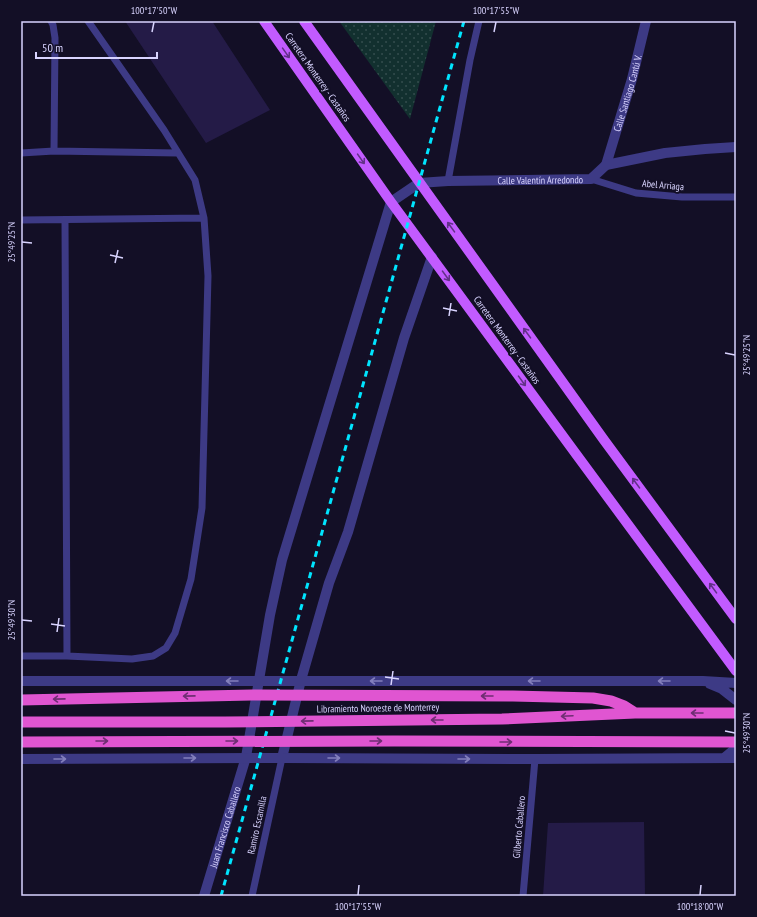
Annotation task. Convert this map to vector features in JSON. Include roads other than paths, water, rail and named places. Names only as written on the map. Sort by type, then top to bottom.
[{"type":"highway","points":[[21,700],[252,695],[513,696],[593,698],[611,701],[624,706],[635,713]]},
{"type":"highway","name":"Libramiento Noroeste de Monterrey","points":[[21,722],[225,722],[502,719],[635,713],[736,713]]},
{"type":"highway","points":[[21,742],[736,742]]},
{"type":"main road","name":"Carretera Monterrey - Castaños","points":[[264,21],[391,202],[736,670]]},
{"type":"main road","name":"Carretera Monterrey - Castaños","points":[[304,21],[604,440],[736,619]]},
{"type":"street","name":"Calle Santiago Cantú V.","points":[[606,165],[632,78],[646,21]]},
{"type":"street","points":[[606,165],[665,153],[705,148],[736,147]]},
{"type":"street","name":"Calle Valentín Arredondo","points":[[419,183],[448,181],[591,179],[606,165]]},
{"type":"street","points":[[391,202],[419,183]]},
{"type":"street","name":"Juan Francisco Caballero","points":[[204,896],[246,758],[270,615],[282,560],[391,202]]},
{"type":"street","points":[[282,758],[301,680],[329,583],[348,532],[404,338],[432,257]]},
{"type":"street","points":[[21,681],[301,680],[736,683]]},
{"type":"street","points":[[703,682],[722,688],[736,700]]},
{"type":"street","points":[[724,758],[736,748]]},
{"type":"street","points":[[21,759],[736,758]]},
{"type":"lane","points":[[51,21],[55,38],[54,151]]},
{"type":"lane","points":[[21,656],[67,656],[132,659],[154,656],[166,648],[175,633],[191,579],[202,508],[208,276],[204,218],[195,180],[164,130],[88,21]]},
{"type":"lane","points":[[448,181],[470,60],[479,21]]},
{"type":"lane","points":[[21,153],[54,151],[178,152]]},
{"type":"lane","name":"Abel Arriaga","points":[[591,179],[636,193],[682,197],[736,197]]},
{"type":"lane","points":[[21,220],[204,218]]},
{"type":"lane","points":[[65,220],[67,656]]},
{"type":"lane","name":"Ramiro Escamilla","points":[[252,896],[282,758]]},
{"type":"lane","name":"Gilberto Caballero","points":[[523,896],[535,759]]},
{"type":"railway","points":[[221,896],[464,21]]}]
